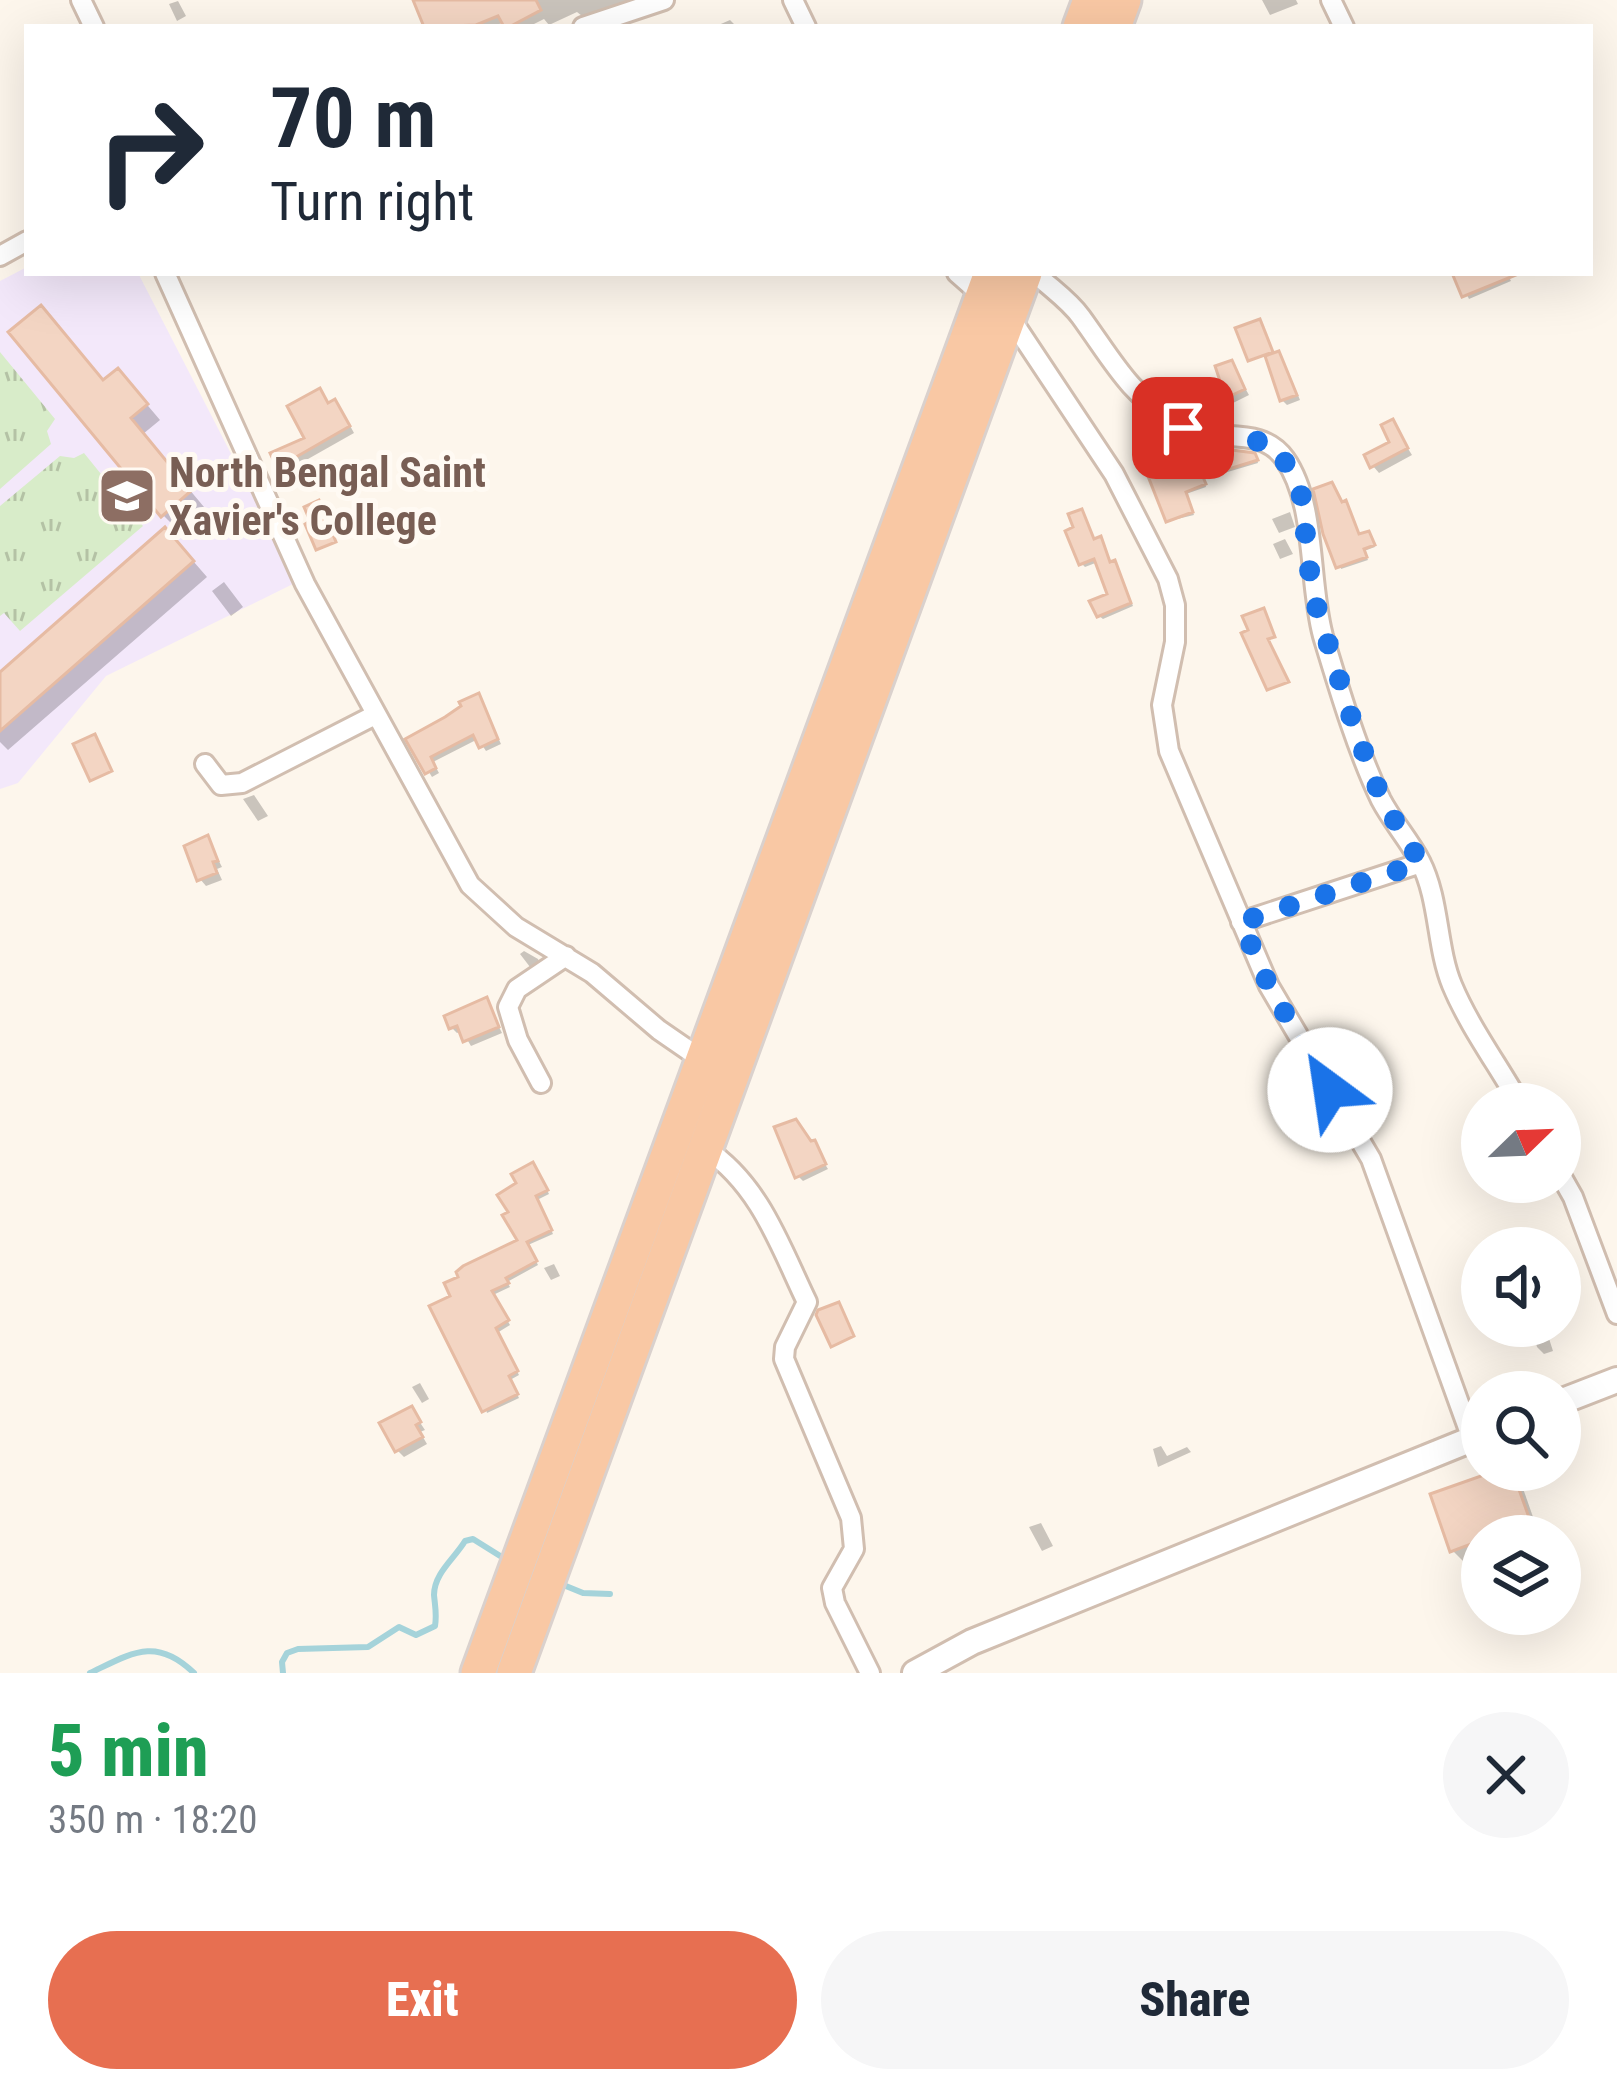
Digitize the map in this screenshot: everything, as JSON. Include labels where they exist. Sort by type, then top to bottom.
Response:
[{"type":"highway","points":[[514,1673],[547,1585],[552,1522],[704,1061],[994,295],[1021,276]]},
{"type":"highway","points":[[478,1673],[513,1580],[552,1522],[706,1149],[994,295]]},
{"type":"street","points":[[592,24],[664,0]]},
{"type":"street","points":[[166,276],[305,584],[470,885],[517,927],[566,956],[704,1061]]},
{"type":"street","points":[[962,276],[994,295],[1114,474],[1168,579],[1175,605],[1174,642],[1162,706],[1169,751],[1269,986],[1371,1159],[1461,1395]]},
{"type":"street","points":[[1039,276],[1081,317],[1133,392],[1183,428],[1273,444],[1300,485],[1312,592],[1324,638],[1382,800],[1421,863],[1451,983],[1508,1083]]},
{"type":"street","points":[[205,764],[221,785],[242,783],[375,715]]},
{"type":"street","points":[[1241,922],[1421,863]]},
{"type":"street","points":[[541,1083],[518,1040],[508,1007],[517,989],[566,956]]},
{"type":"street","points":[[706,1149],[730,1165],[747,1185],[807,1302],[784,1359],[850,1518],[854,1549],[832,1588],[870,1673]]},
{"type":"street","points":[[1575,1203],[1617,1314]]},
{"type":"street","points":[[1581,1394],[1617,1380]]},
{"type":"street","points":[[915,1673],[972,1642],[1461,1443]]},
{"type":"shaded area","name":"North Bengal Saint Xavier's College","points":[[24,269],[24,276],[140,276],[297,582],[106,676],[18,783],[0,789],[0,281]]},
{"type":"green space","points":[[0,352],[55,419],[47,431],[51,444],[0,489]]},
{"type":"green space","points":[[84,453],[143,526],[20,631],[4,613],[0,616],[0,506],[60,456],[74,458]]},
{"type":"building","points":[[413,0],[536,0],[541,10],[515,24],[502,24],[498,16],[478,24],[423,24]]},
{"type":"building","points":[[1453,276],[1514,276],[1462,297]]},
{"type":"building","points":[[41,305],[103,380],[118,368],[148,404],[131,418],[191,491],[161,517],[8,332]]},
{"type":"building","points":[[1260,319],[1273,352],[1248,361],[1235,328]]},
{"type":"building","points":[[1279,351],[1297,395],[1280,401],[1265,356]]},
{"type":"building","points":[[1232,360],[1245,389],[1222,400],[1214,384],[1220,381],[1215,366]]},
{"type":"building","points":[[320,388],[328,403],[335,399],[350,426],[277,468],[270,453],[304,438],[287,406]]},
{"type":"building","points":[[1393,419],[1408,448],[1370,468],[1364,455],[1389,442],[1381,425]]},
{"type":"building","points":[[1172,438],[1182,465],[1224,449],[1255,453],[1258,460],[1203,477],[1206,484],[1186,492],[1193,512],[1166,522],[1144,466],[1159,460],[1154,445]]},
{"type":"building","points":[[1332,482],[1342,502],[1346,500],[1359,534],[1369,531],[1375,545],[1364,549],[1367,557],[1336,568],[1313,489]]},
{"type":"building","points":[[319,500],[336,542],[316,550],[305,524],[310,521],[304,507]]},
{"type":"building","points":[[1082,509],[1094,539],[1101,536],[1110,562],[1115,560],[1131,603],[1097,617],[1089,601],[1107,594],[1094,559],[1079,565],[1065,531],[1073,527],[1068,514]]},
{"type":"building","points":[[165,527],[194,561],[0,731],[0,672]]},
{"type":"building","points":[[1264,608],[1275,637],[1268,639],[1289,682],[1267,690],[1241,633],[1248,630],[1242,616]]},
{"type":"building","points":[[479,693],[498,739],[479,748],[473,735],[431,757],[436,768],[425,774],[405,739]]},
{"type":"building","points":[[95,734],[112,771],[90,781],[73,744]]},
{"type":"building","points":[[208,835],[218,861],[213,862],[217,873],[197,881],[184,846]]},
{"type":"building","points":[[487,997],[499,1027],[463,1042],[457,1026],[449,1029],[444,1016]]},
{"type":"building","points":[[796,1119],[811,1141],[815,1140],[826,1164],[795,1178],[774,1127]]},
{"type":"building","points":[[533,1162],[548,1190],[536,1196],[552,1230],[527,1242],[537,1261],[492,1291],[509,1320],[496,1328],[518,1371],[509,1376],[518,1394],[482,1412],[429,1306],[450,1296],[444,1283],[458,1277],[456,1272],[463,1266],[517,1240],[497,1195],[516,1183],[511,1174]]},
{"type":"building","points":[[839,1302],[854,1336],[831,1347],[816,1315]]},
{"type":"building","points":[[412,1406],[423,1437],[395,1452],[379,1423]]},
{"type":"building","points":[[1461,1483],[1461,1491],[1520,1491],[1528,1515],[1461,1515],[1461,1548],[1450,1552],[1430,1494]]},
{"type":"waterway","points":[[283,1673],[287,1653],[298,1649],[368,1647],[399,1627],[416,1635],[435,1626],[437,1580],[465,1541],[473,1539],[505,1559]]},
{"type":"waterway","points":[[561,1584],[583,1593],[610,1594]]},
{"type":"waterway","points":[[90,1673],[131,1654],[155,1651],[194,1673]]},
{"type":"place","name":"North Bengal Saint Xavier's College","points":[[127,496]]},
{"type":"route","points":[[1183,428],[1273,444],[1300,485],[1312,592],[1324,638],[1382,800],[1421,863],[1241,922],[1269,986],[1330,1090]]}]
